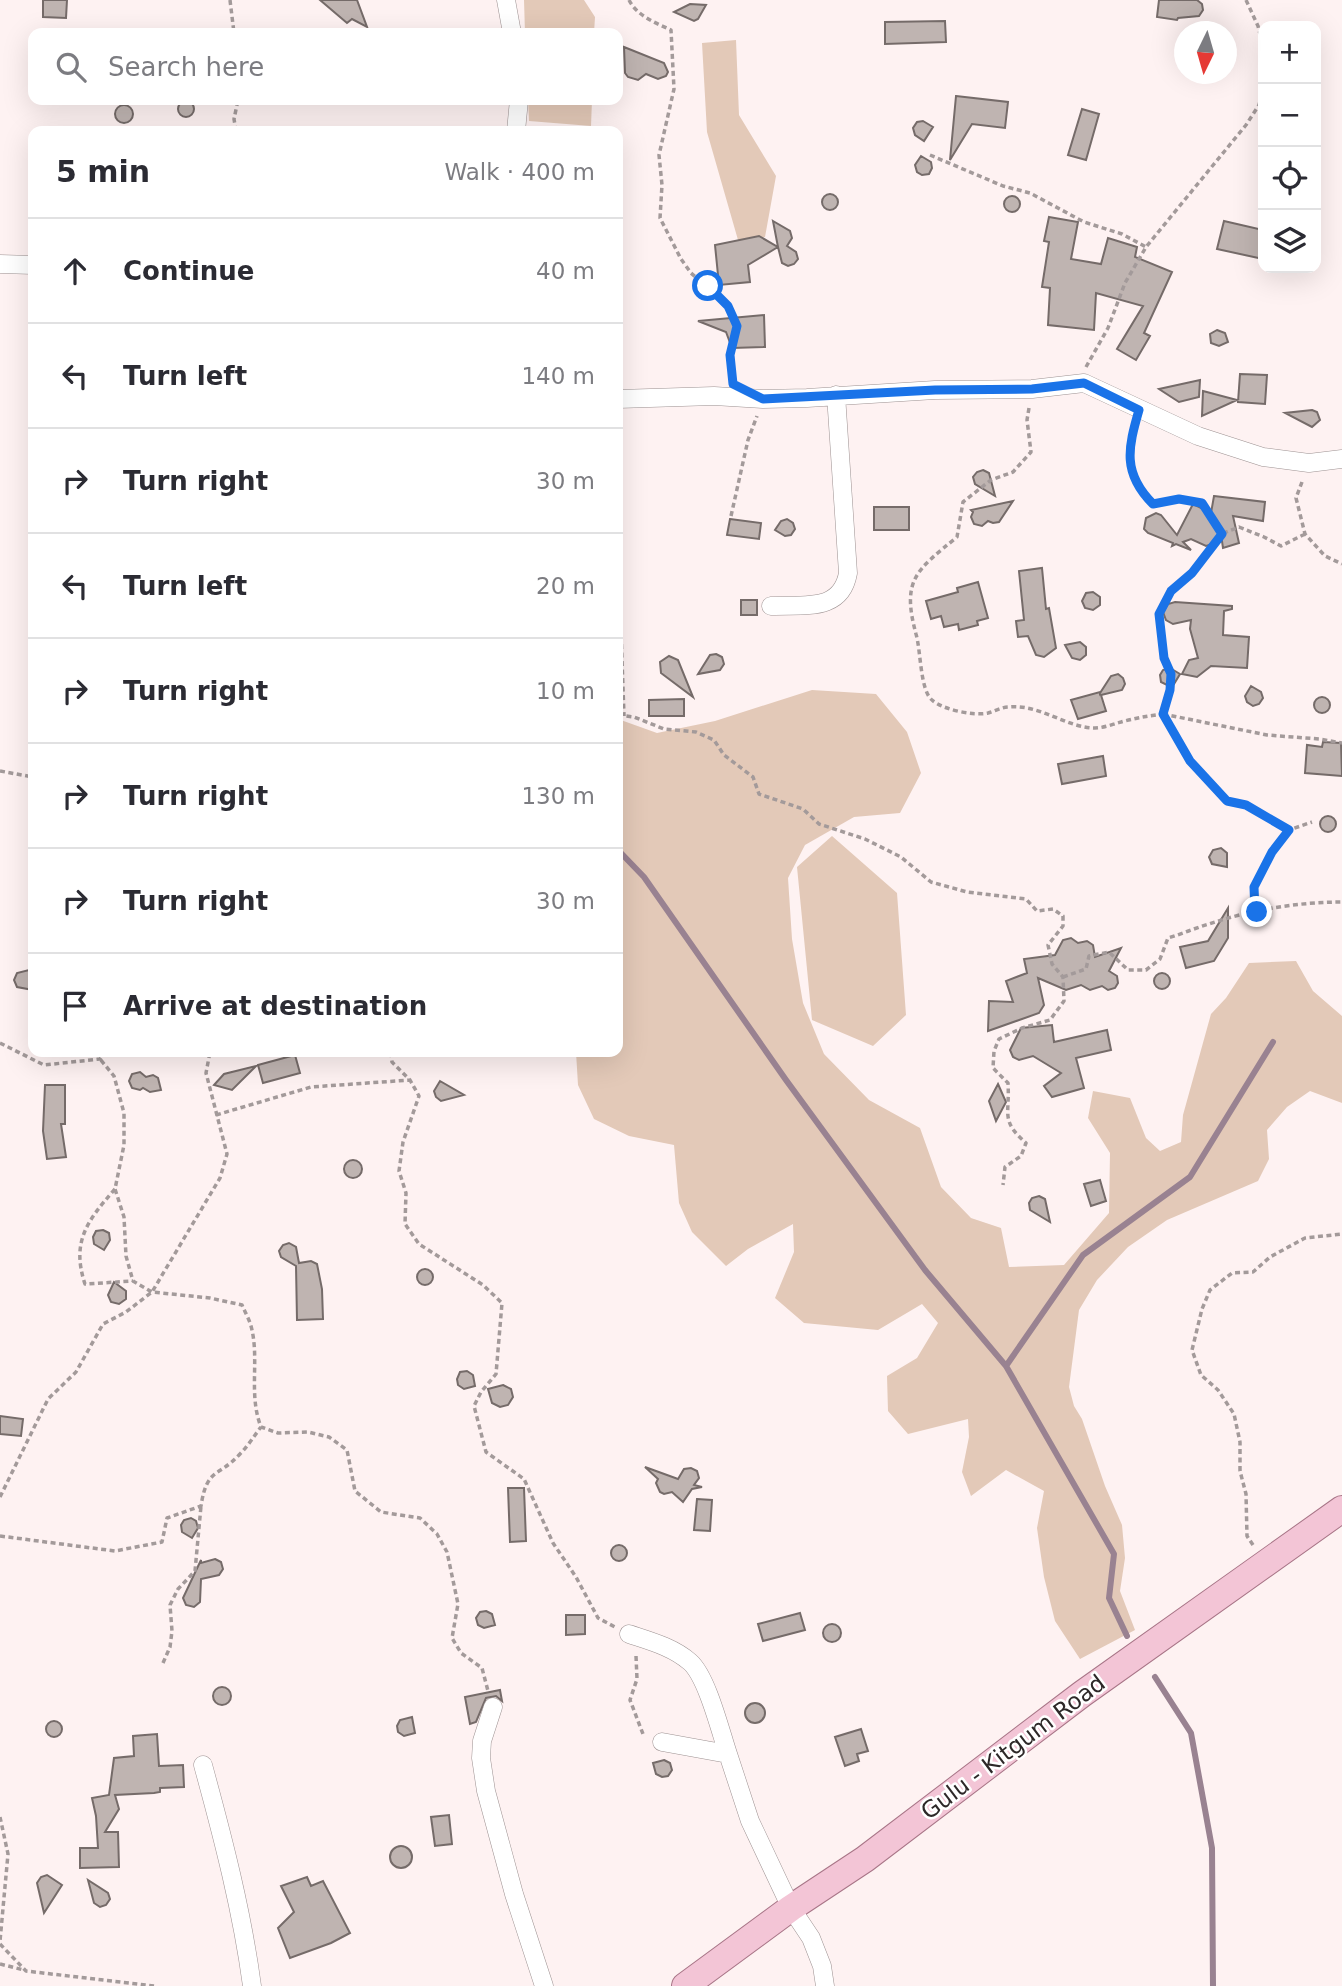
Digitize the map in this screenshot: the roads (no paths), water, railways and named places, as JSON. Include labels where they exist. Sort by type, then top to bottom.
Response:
[{"type":"main road","name":"Gulu - Kitgum Road","points":[[685,1986],[791,1908],[865,1859],[1082,1694],[1342,1509]]},
{"type":"street","points":[[506,0],[511,28]]},
{"type":"street","points":[[516,126],[519,105]]},
{"type":"street","points":[[0,264],[28,265]]},
{"type":"street","points":[[623,399],[714,396],[763,399],[935,390],[1032,389],[1084,383],[1198,436],[1251,454],[1308,463],[1342,459]]},
{"type":"street","points":[[771,606],[826,603],[841,593],[846,582],[848,573],[836,396]]},
{"type":"street","points":[[629,1634],[679,1654],[693,1664],[711,1701],[750,1821],[791,1908],[811,1938],[822,1966],[825,1986]]},
{"type":"street","points":[[492,1707],[482,1741],[481,1758],[486,1791],[514,1894],[544,1986]]},
{"type":"street","points":[[662,1742],[728,1754]]},
{"type":"street","points":[[203,1765],[227,1851],[246,1942],[252,1986]]},
{"type":"waterway","points":[[623,855],[644,877],[786,1080],[925,1270],[1006,1366],[1114,1554],[1109,1598],[1127,1636]]},
{"type":"waterway","points":[[1006,1366],[1083,1255],[1190,1177],[1273,1042]]},
{"type":"waterway","points":[[1155,1677],[1191,1733],[1212,1848],[1213,1986]]}]
